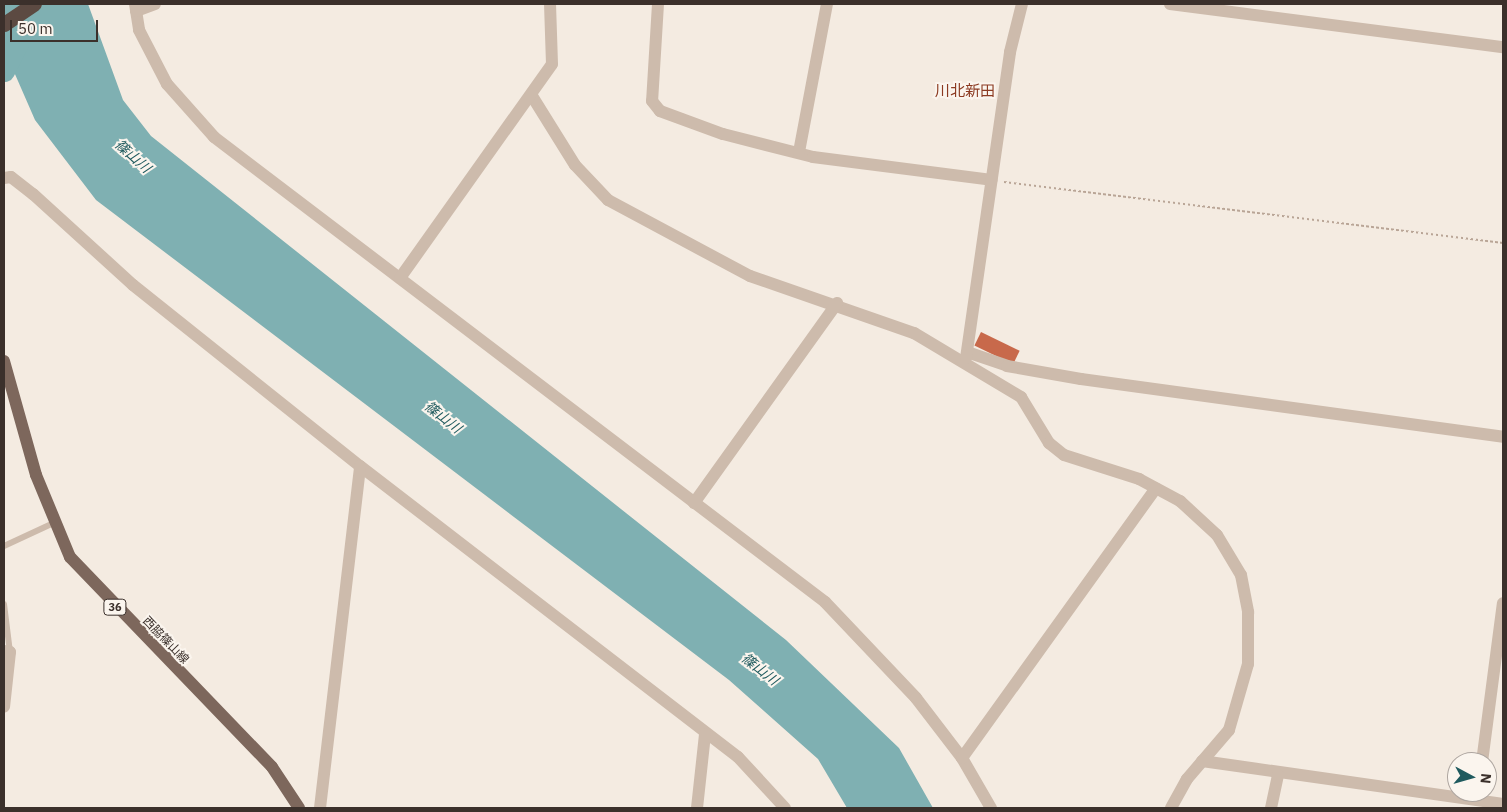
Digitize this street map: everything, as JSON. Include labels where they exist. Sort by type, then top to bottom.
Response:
[{"type":"highway","points":[[4,24],[34,4]]},
{"type":"main road","name":"西脇篠山線","points":[[4,361],[36,475],[76,564],[272,767],[299,808]]},
{"type":"street","points":[[155,4],[135,7],[148,50],[188,112],[214,137],[825,602],[876,652],[962,758],[991,808]]},
{"type":"street","points":[[400,278],[532,96],[552,64],[550,4]]},
{"type":"street","points":[[658,4],[654,106],[723,134],[799,152],[992,180]]},
{"type":"street","points":[[799,152],[827,4]]},
{"type":"street","points":[[967,357],[992,180],[1022,4]]},
{"type":"street","points":[[1170,4],[1217,6],[1503,47]]},
{"type":"street","points":[[532,96],[575,164],[608,200],[750,276],[837,303],[914,333],[967,357],[1081,379],[1503,437]]},
{"type":"street","points":[[4,178],[11,177],[33,194],[133,285],[360,466],[705,734],[738,757],[786,808]]},
{"type":"street","points":[[694,503],[837,303]]},
{"type":"street","points":[[967,357],[1021,397],[1049,443],[1064,455],[1156,488],[1180,501],[1217,535],[1242,575],[1248,612],[1248,664],[1229,730],[1202,761],[1171,808]]},
{"type":"street","points":[[320,808],[360,466]]},
{"type":"street","points":[[962,758],[1156,488]]},
{"type":"street","points":[[1483,752],[1503,603]]},
{"type":"street","points":[[4,707],[7,652]]},
{"type":"street","points":[[697,808],[705,734]]},
{"type":"street","points":[[1202,761],[1278,775],[1447,793]]},
{"type":"street","points":[[1271,808],[1278,775]]},
{"type":"lane","points":[[4,546],[56,522]]},
{"type":"lane","points":[[4,604],[7,652]]},
{"type":"path","points":[[992,180],[1503,243]]},
{"type":"water","name":"篠山川","points":[[4,4],[88,4],[123,100],[151,136],[786,640],[899,748],[933,808],[847,808],[818,759],[729,680],[96,200],[35,120],[4,49]]},
{"type":"building","points":[[981,332],[1020,351],[1013,364],[974,345]]},
{"type":"waterway","points":[[4,71],[22,35]]},
{"type":"district","name":"川北新田","points":[[965,91]]}]
